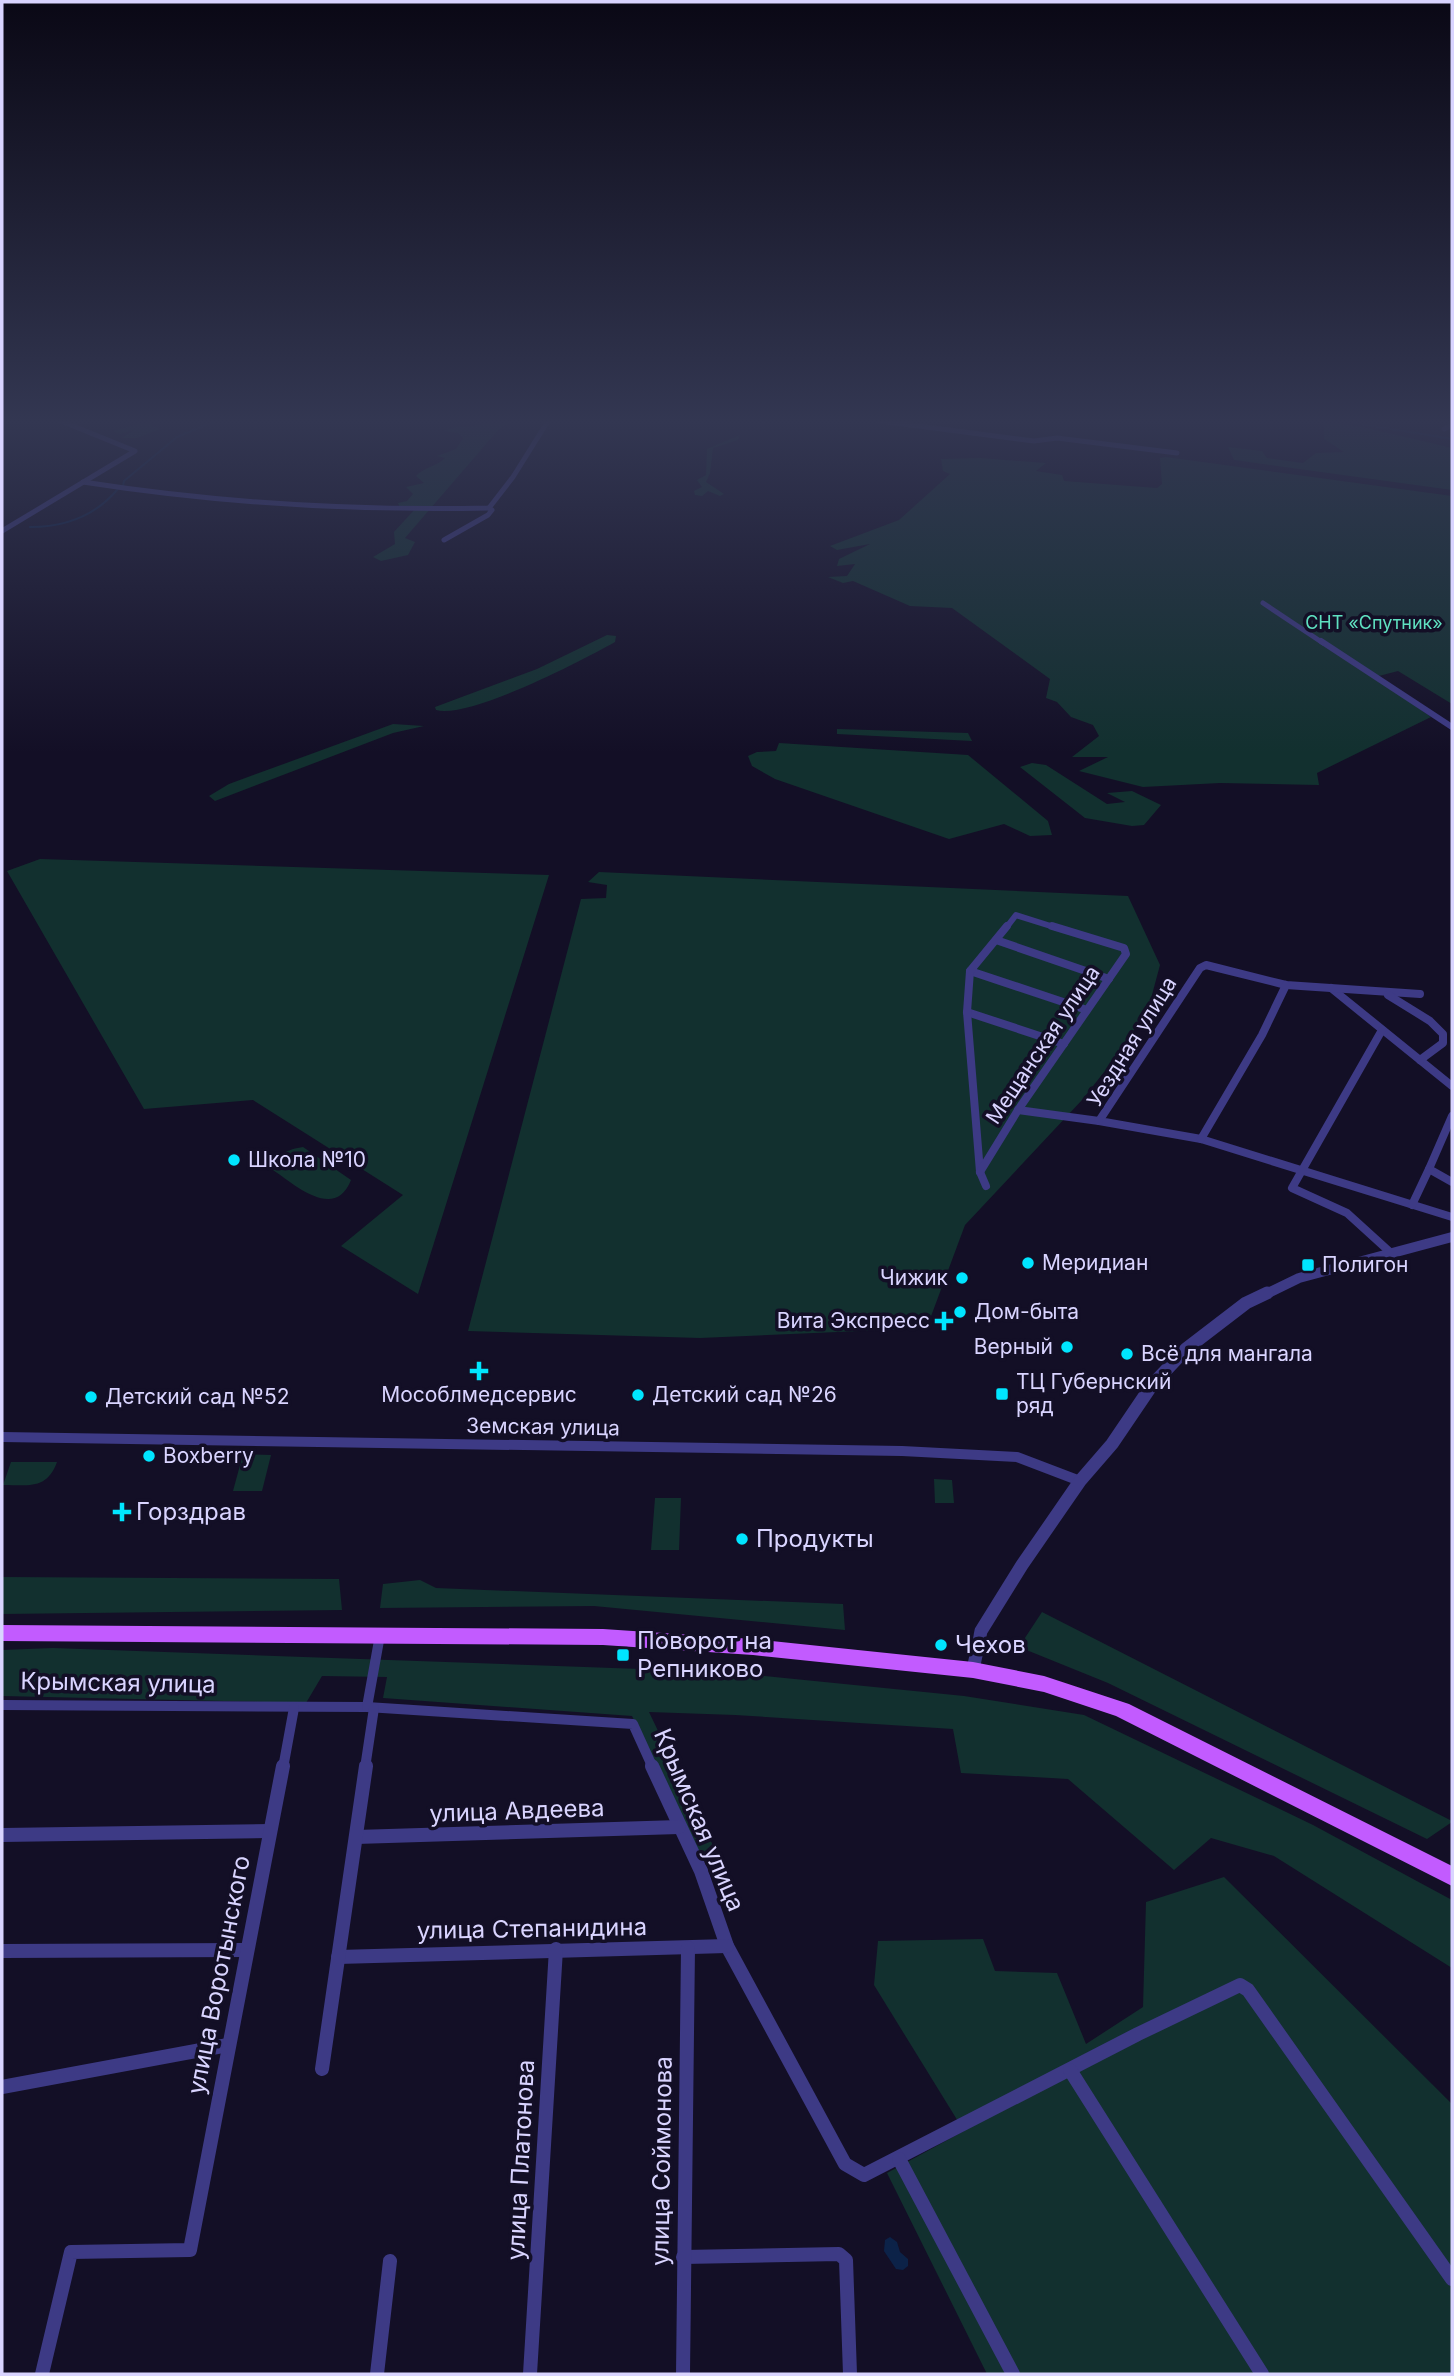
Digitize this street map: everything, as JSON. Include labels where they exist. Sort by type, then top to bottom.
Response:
[{"type":"main road","points":[[2,1633],[616,1638],[753,1647],[973,1670],[1044,1684],[1122,1710],[1452,1876]]},
{"type":"street","points":[[444,540],[458,532]]},
{"type":"street","points":[[1263,603],[1452,727]]},
{"type":"street","name":"Мещанская улица","points":[[980,1171],[1018,1110],[1126,954],[1124,948],[1021,915],[1016,915],[996,940]]},
{"type":"street","points":[[986,1186],[980,1171],[967,1012],[970,971],[996,940],[1109,979]]},
{"type":"street","points":[[1200,968],[1206,965],[1286,985],[1420,994]]},
{"type":"street","name":"Уездная улица","points":[[1200,968],[1099,1121],[1201,1139],[1452,1217]]},
{"type":"street","points":[[970,971],[1087,1010]]},
{"type":"street","points":[[1201,1139],[1262,1035],[1286,985]]},
{"type":"street","points":[[1330,987],[1452,1086]]},
{"type":"street","points":[[1385,993],[1430,1021],[1444,1034],[1443,1043],[1420,1060]]},
{"type":"street","points":[[967,1012],[1064,1044]]},
{"type":"street","points":[[1382,1030],[1292,1188],[1347,1213],[1391,1253]]},
{"type":"street","points":[[1018,1110],[1099,1121]]},
{"type":"street","points":[[1412,1205],[1452,1116]]},
{"type":"street","points":[[1429,1169],[1452,1182]]},
{"type":"street","points":[[973,1670],[981,1631],[1080,1481],[1112,1444],[1152,1385],[1177,1358],[1246,1303],[1300,1278],[1452,1237]]},
{"type":"street","name":"Земская улица","points":[[2,1437],[859,1450],[1017,1457],[1080,1481]]},
{"type":"street","points":[[323,2069],[356,1837],[380,1635]]},
{"type":"street","name":"Крымская улица","points":[[2,1704],[371,1708],[633,1724],[701,1871],[727,1945],[845,2164],[864,2175],[1138,2034],[1235,1987],[1244,1986],[1452,2279]]},
{"type":"street","name":"улица Воротынского","points":[[42,2374],[71,2252],[190,2250],[294,1708]]},
{"type":"street","name":"улица Авдеева","points":[[356,1837],[679,1827]]},
{"type":"street","points":[[2,1835],[270,1831]]},
{"type":"street","name":"улица Степанидина","points":[[338,1957],[727,1945]]},
{"type":"street","name":"улица Соймонова","points":[[683,2374],[688,1948]]},
{"type":"street","name":"улица Платонова","points":[[530,2374],[556,1949]]},
{"type":"street","points":[[2,1951],[246,1950]]},
{"type":"street","points":[[2,2087],[228,2045]]},
{"type":"street","points":[[1070,2070],[1262,2374]]},
{"type":"street","points":[[899,2159],[1013,2374]]},
{"type":"street","points":[[683,2257],[839,2253],[846,2260],[850,2374]]},
{"type":"street","points":[[377,2374],[390,2261]]},
{"type":"green space","points":[[394,532],[410,532],[405,538],[415,542],[408,555],[381,561],[373,557],[395,544]]},
{"type":"green space","name":"СНТ «Спутник»","points":[[867,532],[1452,532],[1452,704],[1398,671],[1375,677],[1431,717],[1317,773],[1319,785],[1220,783],[1143,787],[1079,771],[1108,757],[1072,757],[1099,736],[1093,725],[1071,717],[1057,702],[1046,698],[1050,679],[952,608],[910,606],[853,581],[843,583],[828,577],[847,576],[855,564],[837,566],[839,559],[870,544],[837,550],[830,546]]},
{"type":"green space","points":[[607,635],[616,636],[615,642],[526,686],[474,706],[436,710],[435,707],[537,669]]},
{"type":"green space","points":[[393,724],[424,726],[393,733],[215,801],[209,796],[229,784]]},
{"type":"green space","points":[[837,729],[968,733],[972,741],[837,734]]},
{"type":"green space","points":[[779,743],[968,755],[1048,821],[1052,835],[1030,836],[1004,824],[949,839],[775,779],[752,766],[748,756],[757,752],[776,751]]},
{"type":"green space","points":[[1032,763],[1046,765],[1107,804],[1125,802],[1107,793],[1132,791],[1161,805],[1144,825],[1132,826],[1085,818],[1020,767]]},
{"type":"green space","points":[[40,859],[549,875],[418,1294],[341,1246],[403,1195],[253,1100],[144,1109],[7,871]]},
{"type":"green space","points":[[599,872],[1128,896],[1160,965],[1149,1006],[1123,1048],[1082,1100],[965,1225],[930,1319],[907,1329],[700,1338],[468,1331],[581,899],[606,898],[607,885],[588,882]]},
{"type":"green space","points":[[303,1147],[351,1180],[344,1192],[335,1198],[314,1196],[273,1170],[279,1157],[292,1149]]},
{"type":"green space","points":[[243,1454],[271,1455],[262,1491],[233,1491]]},
{"type":"green space","points":[[11,1462],[57,1462],[53,1471],[42,1482],[3,1485]]},
{"type":"green space","points":[[934,1479],[952,1480],[954,1503],[935,1503]]},
{"type":"green space","points":[[655,1498],[681,1498],[679,1550],[651,1550]]},
{"type":"green space","points":[[2,1577],[339,1579],[342,1610],[2,1614]]},
{"type":"green space","points":[[420,1580],[436,1588],[843,1604],[845,1630],[594,1606],[380,1608],[383,1584]]},
{"type":"green space","points":[[1042,1612],[1452,1822],[1427,1839],[1108,1683],[1019,1647]]},
{"type":"green space","points":[[53,1648],[724,1672],[964,1696],[1084,1715],[1313,1825],[1452,1900],[1452,1968],[1274,1856],[1211,1838],[1174,1870],[1068,1779],[961,1773],[953,1729],[649,1712],[719,1858],[699,1854],[632,1716],[383,1698],[387,1677],[322,1676],[306,1703],[2,1696],[2,1650]]},
{"type":"green space","points":[[1224,1877],[1452,2104],[1452,2374],[987,2374],[887,2173],[964,2131],[874,1985],[878,1941],[983,1939],[995,1971],[1057,1973],[1086,2044],[1143,2007],[1146,1902]]},
{"type":"water","points":[[890,2237],[897,2242],[900,2252],[908,2259],[908,2266],[903,2270],[896,2269],[884,2251],[885,2240]]},
{"type":"place","name":"Школа №10","points":[[234,1160]]},
{"type":"place","name":"Меридиан","points":[[1028,1263]]},
{"type":"place","name":"Полигон","points":[[1308,1265]]},
{"type":"place","name":"Чижик","points":[[962,1278]]},
{"type":"place","name":"Дом-быта","points":[[960,1312]]},
{"type":"place","name":"Вита Экспресс","points":[[944,1321]]},
{"type":"place","name":"Верный","points":[[1067,1347]]},
{"type":"place","name":"Всё для мангала","points":[[1127,1354]]},
{"type":"place","name":"Мособлмедсервис","points":[[479,1371]]},
{"type":"place","name":"ТЦ Губернский ряд","points":[[1002,1394]]},
{"type":"place","name":"Детский сад №26","points":[[638,1395]]},
{"type":"place","name":"Детский сад №52","points":[[91,1397]]},
{"type":"place","name":"Boxberry","points":[[149,1456]]},
{"type":"place","name":"Горздрав","points":[[122,1512]]},
{"type":"place","name":"Продукты","points":[[742,1539]]},
{"type":"place","name":"Чехов","points":[[941,1645]]},
{"type":"place","name":"Поворот на Репниково","points":[[623,1655]]}]
